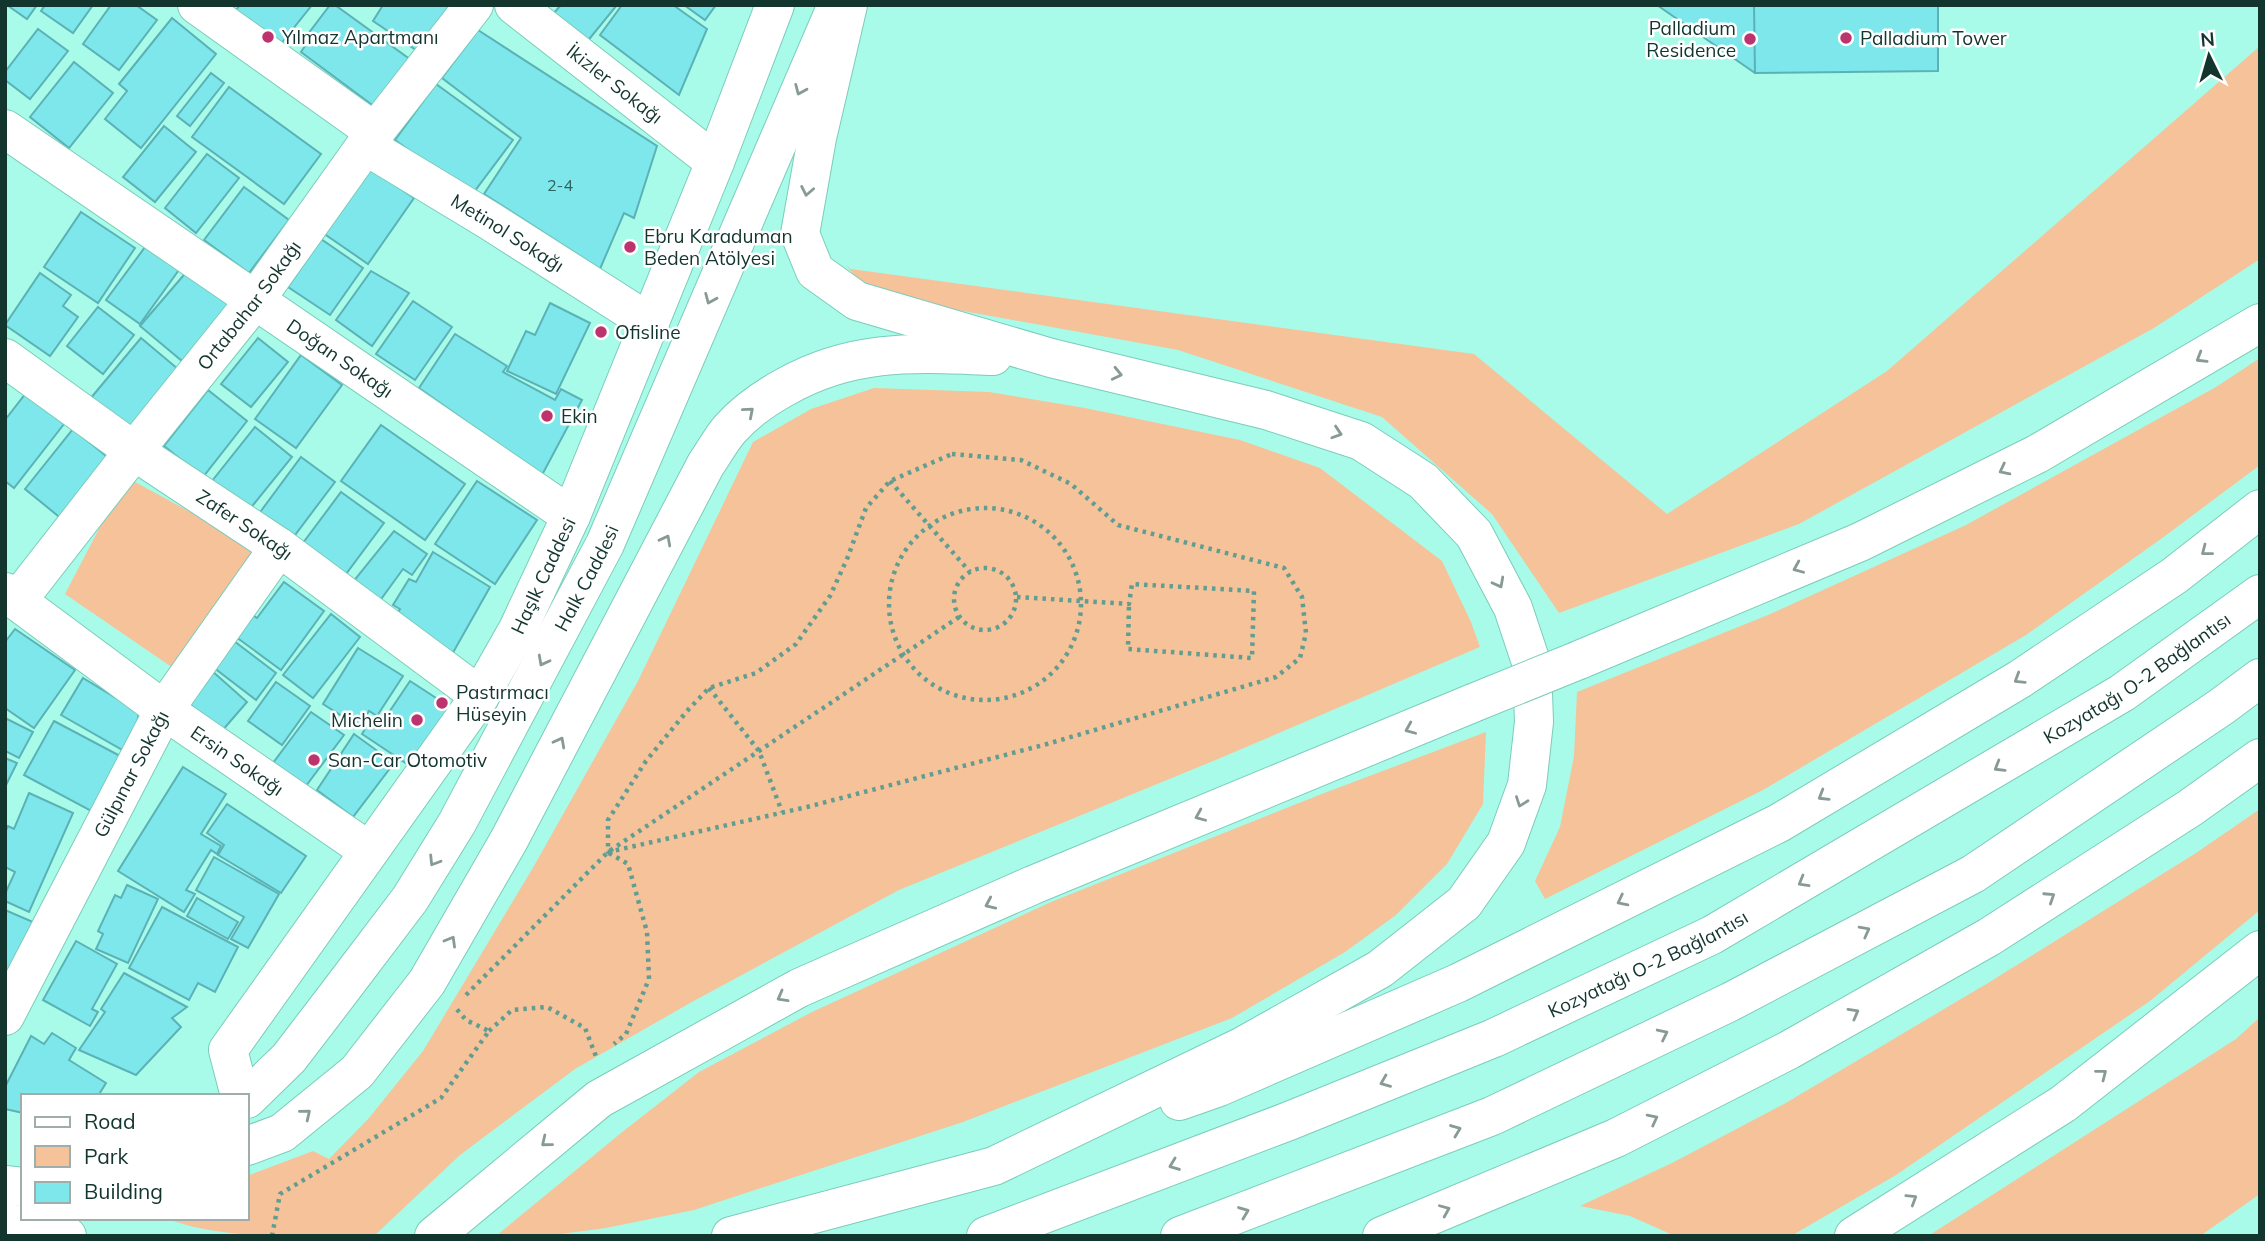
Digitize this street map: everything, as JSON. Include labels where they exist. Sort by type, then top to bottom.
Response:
[{"type":"main road","name":"Metinol Sokağı","points":[[197,5],[370,139],[490,221],[650,323]]},
{"type":"main road","name":"Ortabahar Sokağı","points":[[8,595],[134,451],[256,299],[370,139],[474,5]]},
{"type":"main road","name":"İkizler Sokağı","points":[[514,5],[715,162]]},
{"type":"main road","name":"Haşlk Caddesi","points":[[239,1094],[228,1050],[480,696],[518,629],[571,516],[715,162],[775,5]]},
{"type":"main road","name":"Halk Caddesi","points":[[248,1098],[289,1058],[338,994],[410,898],[457,823],[605,544],[837,5]]},
{"type":"main road","points":[[731,1236],[994,1166],[1243,1046],[1380,969],[1464,904],[1506,844],[1527,785],[1534,722],[1532,665],[1513,608],[1474,534],[1423,481],[1361,441],[1266,410],[1051,358],[858,301],[815,271],[800,234],[817,138],[848,5]]},
{"type":"main road","name":"Doğan Sokağı","points":[[5,129],[571,516]]},
{"type":"main road","points":[[434,1236],[599,1098],[799,988],[1021,891],[1872,536],[2036,454],[2260,323]]},
{"type":"main road","points":[[248,1146],[282,1133],[357,1072],[427,982],[509,840],[706,464],[730,429],[766,398],[811,372],[865,357],[913,353],[1051,358]]},
{"type":"main road","name":"Zafer Sokağı","points":[[5,358],[134,451],[279,547],[480,696]]},
{"type":"main road","points":[[790,1236],[1219,1087],[1433,994],[1779,823],[2020,679],[2174,576],[2260,509]]},
{"type":"main road","name":"Gülpınar Sokağı","points":[[5,1016],[164,710],[279,547]]},
{"type":"main road","name":"Kozyatağı O-2 Bağlantısı","points":[[986,1236],[1289,1121],[1494,1038],[1712,935],[2122,693],[2260,594]]},
{"type":"main road","name":"Ersin Sokağı","points":[[8,595],[164,710],[369,851]]},
{"type":"main road","points":[[1180,1236],[1492,1116],[1730,1002],[1973,874],[2260,678]]},
{"type":"main road","points":[[1381,1236],[1616,1138],[1800,1043],[1989,937],[2190,808],[2260,758]]},
{"type":"main road","points":[[1854,1236],[2063,1104],[2260,950]]},
{"type":"main road","points":[[5,1222],[67,1236]]},
{"type":"path","points":[[952,454],[1021,460],[1071,484],[1118,525],[1284,568],[1302,597],[1306,633],[1300,658],[1276,677],[1047,744],[782,813],[608,852],[608,820],[646,761],[709,688],[756,673],[796,644],[830,596],[866,508],[890,481],[952,454]]},
{"type":"path","points":[[890,481],[970,572]]},
{"type":"path","points":[[975,509],[1007,510],[1037,523],[1061,545],[1076,572],[1082,602],[1077,634],[1063,661],[1041,683],[1013,697],[982,701],[950,694],[924,678],[903,655],[891,625],[890,593],[899,562],[917,536],[944,518],[975,509]]},
{"type":"path","points":[[990,568],[1000,572],[1014,587],[1017,597],[1011,616],[995,629],[985,631],[966,625],[959,617],[953,597],[961,578],[970,572],[990,568]]},
{"type":"path","points":[[1132,584],[1254,591],[1252,658],[1128,649],[1129,604],[1132,584]]},
{"type":"path","points":[[1017,597],[1129,604]]},
{"type":"path","points":[[488,1031],[467,1020],[454,1006],[482,981],[608,852],[959,617]]},
{"type":"path","points":[[709,688],[760,751],[782,813]]},
{"type":"path","points":[[272,1236],[280,1194],[441,1098],[488,1031],[512,1010],[547,1007],[585,1028],[597,1059],[626,1034],[649,979],[647,932],[628,864],[608,852]]},
{"type":"green space","points":[[2260,46],[2260,259],[2154,328],[1799,524],[1559,613],[1492,514],[1382,417],[1178,350],[870,294],[846,265],[851,269],[1474,354],[1667,514],[1887,371]]},
{"type":"green space","points":[[2260,358],[2260,465],[2026,635],[1763,790],[1545,899],[1535,881],[1560,827],[1574,756],[1577,692],[1768,615],[1966,525],[2216,387]]},
{"type":"green space","points":[[874,388],[989,392],[1085,408],[1240,440],[1320,468],[1442,561],[1480,647],[1218,759],[899,890],[690,1003],[575,1069],[460,1155],[374,1236],[240,1234],[213,1231],[172,1220],[248,1220],[248,1176],[313,1151],[329,1159],[369,1118],[423,1051],[534,866],[638,681],[753,442],[811,409]]},
{"type":"green space","points":[[126,477],[262,551],[179,672],[65,594]]},
{"type":"green space","points":[[1486,732],[1483,804],[1447,864],[1396,915],[1345,952],[1232,1018],[963,1122],[694,1210],[606,1228],[545,1236],[496,1236],[699,1072],[812,1012],[1051,902],[1319,795]]},
{"type":"green space","points":[[2260,809],[2260,910],[2150,1001],[1896,1175],[1791,1236],[1675,1236],[1630,1216],[1580,1206],[1672,1163],[1784,1104],[1988,983],[2196,853]]},
{"type":"green space","points":[[2260,1017],[2260,1194],[2200,1236],[1928,1236],[2236,1039]]},
{"type":"building","points":[[7,5],[37,5],[27,19]]},
{"type":"building","points":[[45,5],[93,5],[73,33],[41,11]]},
{"type":"building","points":[[111,5],[136,5],[157,20],[119,70],[83,44]]},
{"type":"building","name":"Yılmaz Apartmanı","points":[[240,5],[312,5],[272,55],[228,20]]},
{"type":"building","points":[[330,5],[335,5],[411,60],[375,107],[301,52],[309,40],[305,38]]},
{"type":"building","points":[[383,5],[451,5],[419,52],[373,21]]},
{"type":"building","points":[[561,5],[617,5],[586,43],[552,15]]},
{"type":"building","points":[[622,5],[673,5],[707,29],[679,95],[600,35]]},
{"type":"building","points":[[684,5],[716,5],[705,20]]},
{"type":"building","name":"Palladium Residence","points":[[1657,5],[1834,5],[1755,73]]},
{"type":"building","name":"Palladium Tower","points":[[1754,5],[1938,5],[1938,71],[1755,73]]},
{"type":"building","points":[[172,18],[216,54],[141,148],[105,119],[127,91],[119,84]]},
{"type":"building","points":[[38,29],[68,51],[30,99],[5,80],[5,72]]},
{"type":"building","points":[[478,30],[657,146],[634,218],[624,213],[600,269],[484,194],[521,138],[442,78]]},
{"type":"building","points":[[74,62],[113,93],[69,148],[30,117]]},
{"type":"building","points":[[211,73],[224,83],[190,126],[177,116]]},
{"type":"building","points":[[436,84],[513,140],[471,196],[395,140]]},
{"type":"building","points":[[229,87],[321,154],[284,204],[192,137]]},
{"type":"building","points":[[164,126],[196,152],[155,202],[123,177]]},
{"type":"building","points":[[207,154],[239,178],[196,233],[165,208]]},
{"type":"building","points":[[369,167],[414,198],[368,264],[323,233]]},
{"type":"building","points":[[244,187],[289,220],[249,273],[204,240]]},
{"type":"building","points":[[81,212],[135,248],[98,303],[44,267]]},
{"type":"building","points":[[321,239],[363,268],[330,315],[288,287]]},
{"type":"building","points":[[148,243],[181,267],[140,324],[106,300]]},
{"type":"building","points":[[189,269],[231,304],[182,361],[140,326]]},
{"type":"building","points":[[371,271],[409,293],[372,346],[336,320]]},
{"type":"building","points":[[40,273],[71,295],[63,306],[78,317],[50,356],[5,325]]},
{"type":"building","points":[[413,301],[452,327],[415,380],[376,354]]},
{"type":"building","points":[[550,303],[590,323],[556,394],[507,371],[526,331],[535,335]]},
{"type":"building","points":[[98,307],[134,335],[103,374],[67,346]]},
{"type":"building","points":[[455,334],[507,366],[503,372],[555,400],[561,389],[582,400],[542,475],[419,388]]},
{"type":"building","points":[[141,338],[178,369],[127,430],[90,399]]},
{"type":"building","points":[[258,338],[288,362],[251,407],[221,384]]},
{"type":"building","points":[[301,355],[342,385],[296,448],[255,419]]},
{"type":"building","points":[[208,390],[247,421],[203,477],[164,446]]},
{"type":"building","points":[[26,393],[64,424],[14,488],[5,481],[5,420]]},
{"type":"building","points":[[381,425],[465,484],[425,540],[341,481]]},
{"type":"building","points":[[255,427],[292,457],[249,510],[212,481]]},
{"type":"building","points":[[73,429],[111,460],[63,520],[25,489]]},
{"type":"building","points":[[301,457],[335,482],[289,543],[255,519]]},
{"type":"building","points":[[477,481],[537,520],[495,584],[435,544]]},
{"type":"building","points":[[341,492],[384,523],[340,582],[297,551]]},
{"type":"building","points":[[394,531],[427,554],[412,575],[403,569],[379,602],[348,588]]},
{"type":"building","points":[[433,552],[490,587],[450,658],[391,624],[400,609],[393,605],[409,579],[416,582]]},
{"type":"building","points":[[284,582],[324,611],[281,670],[232,634],[248,612],[257,618]]},
{"type":"building","points":[[331,614],[360,637],[313,698],[283,675]]},
{"type":"building","points":[[15,629],[75,670],[34,728],[5,708],[5,642]]},
{"type":"building","points":[[230,638],[276,673],[256,700],[209,664]]},
{"type":"building","points":[[358,648],[403,676],[377,716],[369,711],[359,727],[323,704]]},
{"type":"building","points":[[211,670],[247,702],[221,732],[185,700]]},
{"type":"building","points":[[83,678],[139,712],[136,730],[126,752],[61,715]]},
{"type":"building","points":[[410,681],[450,707],[410,766],[362,734],[370,721],[379,727]]},
{"type":"building","points":[[276,682],[310,706],[282,745],[248,721]]},
{"type":"building","points":[[311,712],[344,735],[306,786],[273,763]]},
{"type":"building","points":[[5,718],[33,732],[19,758],[5,751]]},
{"type":"building","points":[[54,721],[122,757],[93,812],[24,775]]},
{"type":"building","points":[[354,734],[394,763],[353,817],[317,790]]},
{"type":"building","points":[[5,758],[17,763],[5,787]]},
{"type":"building","points":[[183,767],[226,794],[201,834],[221,846],[217,854],[211,850],[186,890],[195,894],[184,912],[118,871]]},
{"type":"building","points":[[29,793],[73,813],[29,912],[5,901],[5,894],[15,872],[5,867],[5,832],[8,826],[14,829]]},
{"type":"building","points":[[227,804],[306,856],[281,893],[218,855],[224,845],[207,833]]},
{"type":"building","points":[[214,857],[279,894],[248,948],[231,939],[244,917],[196,890]]},
{"type":"building","points":[[127,885],[158,899],[128,963],[96,949],[103,934],[98,931],[115,895],[121,898]]},
{"type":"building","points":[[197,898],[238,922],[228,939],[187,916]]},
{"type":"building","points":[[162,907],[238,947],[215,992],[198,983],[189,1000],[129,968]]},
{"type":"building","points":[[5,910],[33,922],[5,982]]},
{"type":"building","points":[[76,941],[117,964],[92,1009],[98,1012],[90,1026],[43,1000]]},
{"type":"building","points":[[124,973],[187,1007],[172,1018],[181,1027],[136,1075],[79,1050],[105,1012],[101,1009]]},
{"type":"building","points":[[52,1033],[76,1048],[69,1060],[106,1083],[99,1094],[21,1094],[21,1113],[5,1109],[5,1087],[31,1036],[44,1044]]},
{"type":"place","name":"Yılmaz Apartmanı","points":[[268,37]]},
{"type":"place","name":"Palladium Tower","points":[[1846,38]]},
{"type":"place","name":"Palladium Residence","points":[[1750,39]]},
{"type":"place","name":"Ebru Karaduman Beden Atölyesi","points":[[630,247]]},
{"type":"place","name":"Ofisline","points":[[601,332]]},
{"type":"place","name":"Ekin","points":[[547,416]]},
{"type":"place","name":"Pastırmacı Hüseyin","points":[[442,703]]},
{"type":"place","name":"Michelin","points":[[417,720]]},
{"type":"place","name":"San-Car Otomotiv","points":[[314,760]]}]
